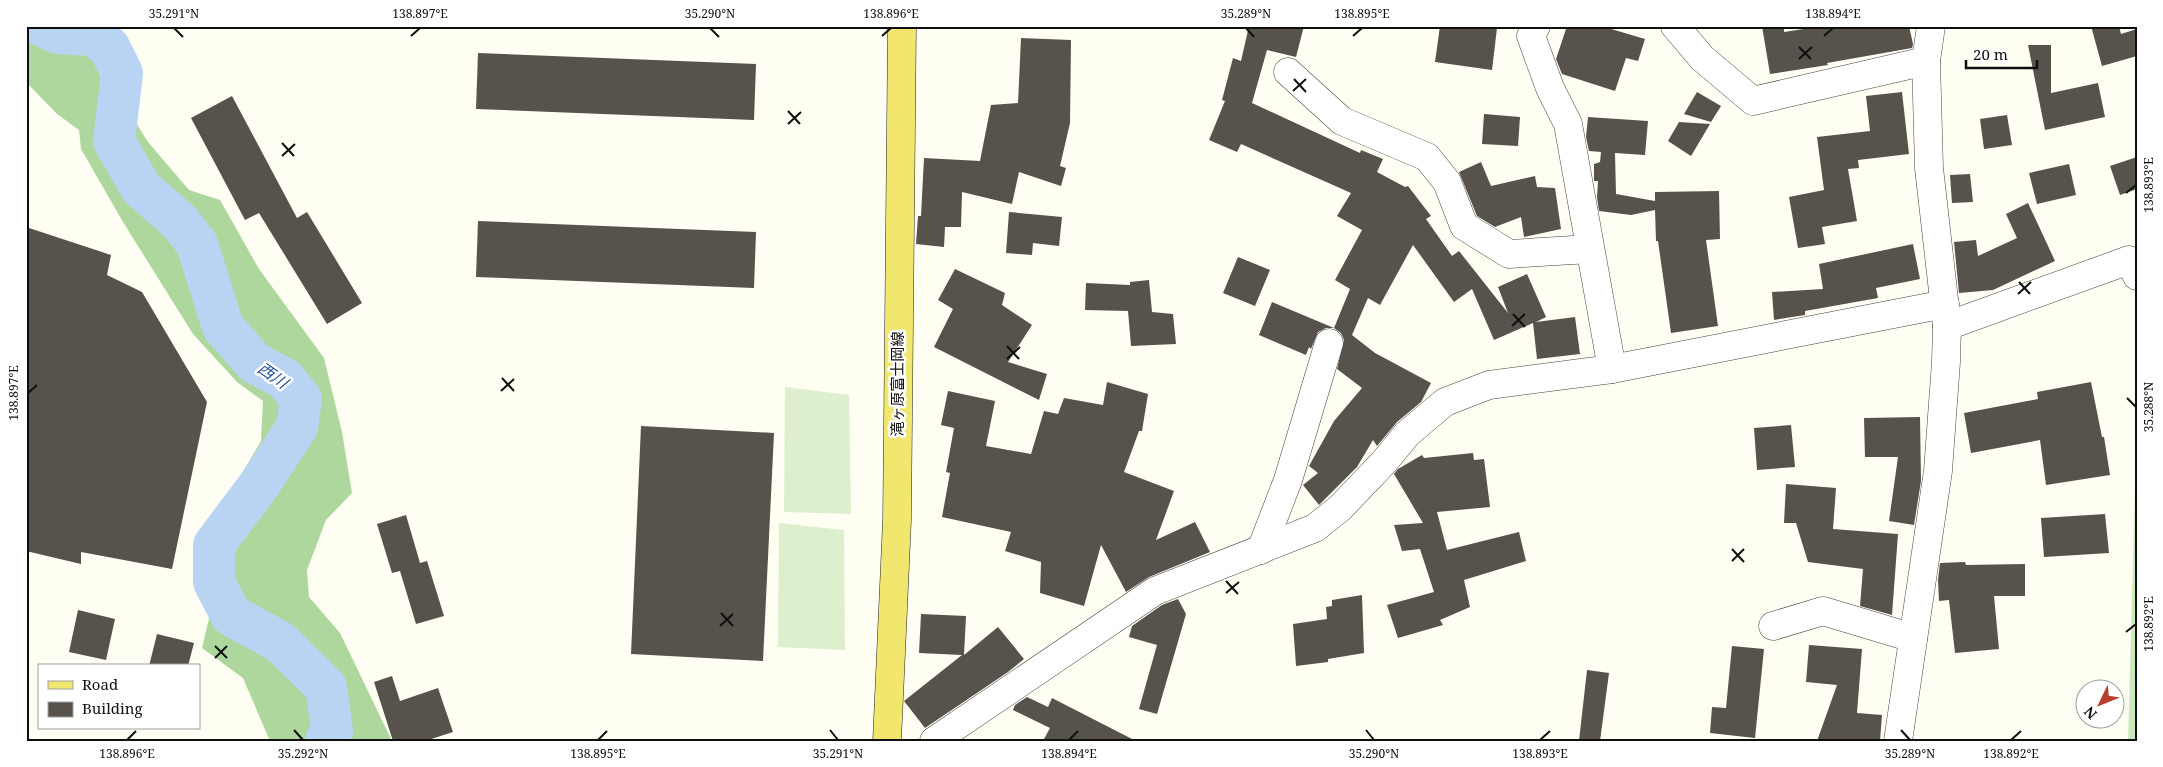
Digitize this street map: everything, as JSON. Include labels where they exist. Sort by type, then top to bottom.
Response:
[{"type":"main road","name":"滝ヶ原富士岡線","points":[[887,741],[897,520],[902,26]]},
{"type":"street","points":[[1536,26],[1531,36],[1550,88],[1568,124],[1612,369]]},
{"type":"street","points":[[1675,26],[1702,58],[1753,101],[1926,60]]},
{"type":"street","points":[[1898,741],[1938,471],[1946,315],[1929,168],[1926,60],[1931,26]]},
{"type":"street","points":[[1288,72],[1342,121],[1427,157],[1447,182],[1464,226],[1509,254],[1590,249]]},
{"type":"street","points":[[944,738],[1155,592],[1315,528],[1340,508],[1384,462],[1407,434],[1445,402],[1489,385],[1612,369],[1946,315],[2129,260],[2137,276]]},
{"type":"street","points":[[1262,550],[1288,480],[1329,343]]},
{"type":"street","points":[[1773,626],[1824,611],[1913,638]]},
{"type":"green space","points":[[26,26],[109,26],[101,67],[148,142],[189,190],[220,200],[259,269],[324,358],[342,432],[352,493],[326,520],[307,570],[309,597],[340,633],[392,741],[270,741],[243,678],[202,648],[244,470],[261,441],[263,401],[237,382],[193,334],[123,222],[81,149],[79,130],[57,114],[26,82]]},
{"type":"green space","points":[[785,387],[849,395],[851,514],[784,512]]},
{"type":"green space","points":[[2137,487],[2137,741],[2128,741],[2135,488]]},
{"type":"green space","points":[[779,523],[844,530],[845,650],[778,647]]},
{"type":"building","points":[[1249,26],[1304,26],[1296,57],[1267,50],[1252,103],[1360,153],[1361,150],[1383,159],[1377,172],[1405,187],[1408,186],[1431,216],[1426,219],[1452,256],[1459,251],[1508,313],[1498,287],[1527,274],[1546,317],[1536,322],[1575,317],[1580,354],[1537,359],[1533,323],[1494,340],[1472,289],[1454,302],[1413,245],[1380,305],[1368,298],[1352,335],[1375,353],[1431,383],[1421,402],[1397,422],[1377,446],[1373,440],[1357,467],[1319,505],[1303,485],[1318,473],[1309,466],[1334,421],[1362,388],[1337,369],[1344,340],[1341,333],[1334,328],[1350,289],[1335,280],[1362,230],[1337,216],[1351,193],[1241,144],[1237,152],[1209,140],[1225,101],[1222,100],[1233,58],[1241,61]]},
{"type":"building","points":[[1440,26],[1497,28],[1492,70],[1435,62]]},
{"type":"building","points":[[1567,26],[1601,26],[1645,39],[1638,61],[1626,58],[1615,91],[1562,74],[1556,59]]},
{"type":"building","points":[[1762,26],[1784,26],[1784,32],[1823,26],[1909,26],[1913,44],[1912,48],[1827,63],[1828,65],[1770,74]]},
{"type":"building","points":[[2091,26],[2119,26],[2121,34],[2137,29],[2137,56],[2102,66]]},
{"type":"building","points":[[1021,38],[1071,40],[1070,123],[1060,166],[1066,168],[1061,186],[1019,172],[1012,204],[962,192],[961,227],[945,227],[944,247],[916,244],[918,216],[921,216],[924,158],[980,161],[991,105],[1018,103]]},
{"type":"building","points":[[2028,45],[2051,45],[2051,93],[2098,83],[2105,117],[2045,130]]},
{"type":"building","points":[[478,53],[756,64],[754,120],[476,109]]},
{"type":"building","points":[[1697,92],[1721,106],[1711,122],[1684,114]]},
{"type":"building","points":[[1902,92],[1909,154],[1858,160],[1859,168],[1848,169],[1857,221],[1822,227],[1825,244],[1798,248],[1789,197],[1824,190],[1817,137],[1870,131],[1866,96]]},
{"type":"building","points":[[232,96],[297,218],[307,212],[362,303],[327,324],[259,213],[245,220],[191,118]]},
{"type":"building","points":[[1484,114],[1520,117],[1518,146],[1482,144]]},
{"type":"building","points":[[2007,115],[2012,145],[1984,149],[1980,119]]},
{"type":"building","points":[[1588,117],[1648,121],[1645,155],[1615,153],[1616,194],[1655,201],[1655,192],[1719,191],[1720,239],[1706,240],[1718,326],[1671,333],[1658,241],[1656,241],[1655,210],[1631,215],[1599,211],[1597,197],[1598,181],[1594,181],[1594,164],[1600,162],[1601,152],[1589,151],[1586,137]]},
{"type":"building","points":[[1679,122],[1710,124],[1691,156],[1668,141]]},
{"type":"building","points":[[2137,157],[2137,189],[2120,195],[2110,166]]},
{"type":"building","points":[[1481,162],[1491,186],[1535,176],[1537,187],[1555,188],[1561,229],[1524,237],[1521,217],[1495,227],[1477,216],[1459,172]]},
{"type":"building","points":[[2069,164],[2076,195],[2037,204],[2029,173]]},
{"type":"building","points":[[1970,174],[1973,202],[1952,203],[1950,175]]},
{"type":"building","points":[[2028,203],[2055,261],[1993,290],[1959,293],[1954,242],[1976,240],[1978,256],[2017,238],[2006,214]]},
{"type":"building","points":[[1009,212],[1062,217],[1059,246],[1033,243],[1032,255],[1006,253]]},
{"type":"building","points":[[478,221],[756,232],[754,288],[476,277]]},
{"type":"building","points":[[26,227],[111,255],[107,275],[142,292],[207,402],[172,569],[81,552],[81,564],[26,551]]},
{"type":"building","points":[[1913,244],[1920,279],[1876,288],[1878,298],[1805,311],[1805,315],[1774,320],[1772,292],[1823,289],[1819,264]]},
{"type":"building","points":[[1238,257],[1270,270],[1255,306],[1223,293]]},
{"type":"building","points":[[955,269],[1005,293],[1002,305],[1032,325],[1008,362],[1047,374],[1039,400],[934,347],[953,309],[938,300]]},
{"type":"building","points":[[1149,280],[1152,312],[1173,314],[1176,344],[1131,346],[1128,311],[1085,310],[1086,283],[1130,285],[1130,282]]},
{"type":"building","points":[[1272,302],[1334,328],[1326,328],[1318,332],[1311,349],[1309,347],[1306,355],[1259,335]]},
{"type":"building","points":[[1107,382],[1148,394],[1142,431],[1139,431],[1124,472],[1174,491],[1156,540],[1195,522],[1210,552],[1149,577],[1126,592],[1101,545],[1084,606],[1040,593],[1041,562],[1005,551],[1011,532],[942,517],[950,473],[946,472],[954,428],[941,425],[948,391],[995,401],[986,446],[1031,454],[1044,411],[1058,414],[1064,398],[1103,405]]},
{"type":"building","points":[[2091,382],[2102,437],[2104,437],[2110,475],[2046,485],[2040,440],[1971,453],[1964,413],[2038,399],[2037,392]]},
{"type":"building","points":[[1920,417],[1921,481],[1914,525],[1889,521],[1898,457],[1865,457],[1864,418]]},
{"type":"building","points":[[1791,425],[1795,467],[1757,470],[1754,428]]},
{"type":"building","points":[[641,426],[774,433],[763,661],[631,654]]},
{"type":"building","points":[[1473,453],[1474,460],[1484,459],[1490,507],[1437,512],[1447,550],[1519,532],[1526,561],[1464,580],[1470,607],[1440,620],[1443,625],[1398,638],[1387,605],[1434,592],[1420,549],[1402,551],[1394,525],[1423,523],[1394,474],[1398,469],[1422,455],[1424,458]]},
{"type":"building","points":[[1786,484],[1836,488],[1833,529],[1898,534],[1892,615],[1860,606],[1863,569],[1808,562],[1796,523],[1784,523]]},
{"type":"building","points":[[2105,514],[2109,553],[2044,557],[2041,518]]},
{"type":"building","points":[[406,515],[420,563],[427,561],[444,616],[416,624],[400,571],[392,573],[377,524]]},
{"type":"building","points":[[1965,562],[1966,565],[2025,564],[2025,596],[1994,596],[1999,649],[1955,653],[1949,600],[1939,601],[1938,580],[1940,563]]},
{"type":"building","points":[[1362,595],[1364,653],[1328,659],[1328,662],[1296,666],[1293,624],[1327,619],[1326,607],[1332,606],[1332,600]]},
{"type":"building","points":[[1178,599],[1186,614],[1157,714],[1139,709],[1157,645],[1129,637],[1132,626],[1162,605]]},
{"type":"building","points":[[78,610],[115,619],[106,660],[69,652]]},
{"type":"building","points":[[921,614],[966,616],[964,655],[998,627],[1024,659],[1008,672],[925,728],[904,701],[962,655],[919,653]]},
{"type":"building","points":[[157,634],[194,643],[189,664],[150,664]]},
{"type":"building","points":[[1809,645],[1862,649],[1857,713],[1882,715],[1880,741],[1817,741],[1837,685],[1806,682]]},
{"type":"building","points":[[1732,646],[1764,649],[1755,738],[1710,733],[1712,707],[1726,708]]},
{"type":"building","points":[[1587,670],[1609,673],[1600,741],[1579,741]]},
{"type":"building","points":[[392,676],[400,701],[438,688],[453,732],[425,741],[393,741],[374,682]]},
{"type":"building","points":[[1027,697],[1048,707],[1052,698],[1136,741],[1043,741],[1050,728],[1013,710],[1015,705]]},
{"type":"waterway","name":"西川","points":[[43,26],[57,33],[93,35],[109,47],[122,73],[114,141],[141,188],[180,222],[197,244],[223,327],[255,363],[285,379],[301,399],[297,427],[259,485],[214,545],[214,582],[231,615],[280,642],[326,687],[332,731],[326,741]]}]
